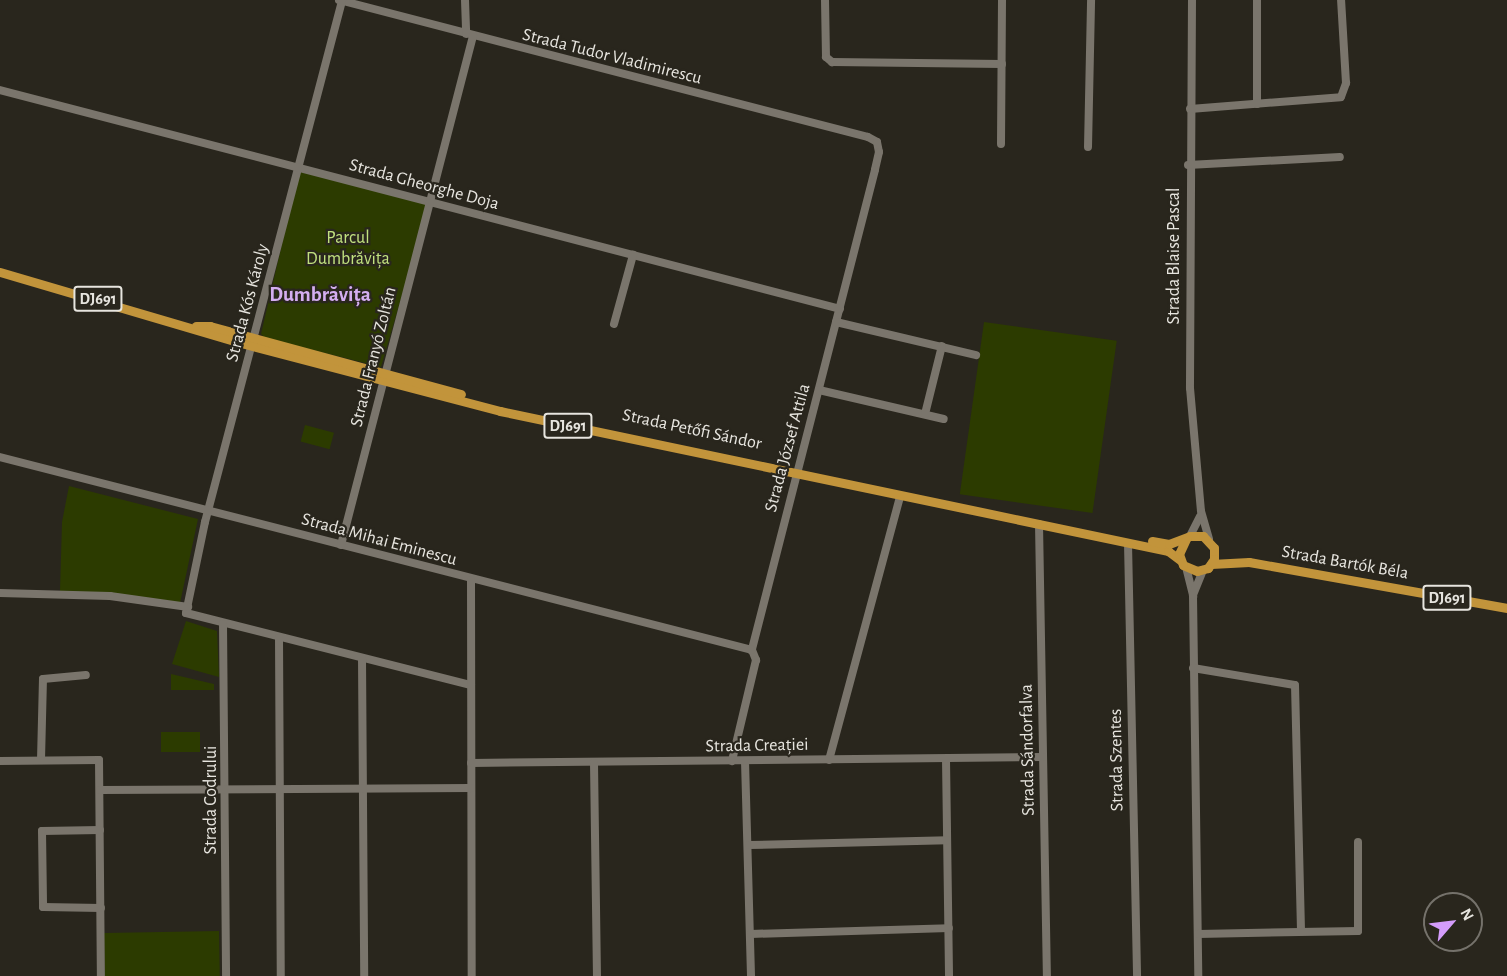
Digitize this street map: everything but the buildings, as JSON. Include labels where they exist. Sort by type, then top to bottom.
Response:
[{"type":"main road","name":"Strada Petőfi Sándor","points":[[0,272],[195,326],[210,326],[253,342],[384,376],[500,411],[1137,539],[1169,544],[1188,538]]},
{"type":"main road","name":"Strada Petőfi Sándor","points":[[798,472],[900,496],[1168,551],[1183,563]]},
{"type":"main road","name":"DJ691","points":[[1188,538],[1212,544]]},
{"type":"main road","points":[[1183,563],[1180,548],[1188,538]]},
{"type":"main road","points":[[1203,570],[1211,564],[1212,544]]},
{"type":"main road","name":"Strada Bartók Béla","points":[[1212,544],[1249,562]]},
{"type":"main road","name":"Strada Bartók Béla","points":[[1211,564],[1249,562],[1507,608]]},
{"type":"main road","name":"DJ691","points":[[1183,563],[1203,570]]},
{"type":"street","name":"Strada Tudor Vladimirescu","points":[[340,0],[868,137],[877,142]]},
{"type":"street","name":"Strada Kós Károly","points":[[187,610],[208,511],[300,167],[340,0]]},
{"type":"street","name":"Strada Franyó Zoltán","points":[[341,545],[470,35],[465,0]]},
{"type":"street","points":[[825,0],[826,57],[832,62],[1002,64]]},
{"type":"street","points":[[1001,144],[1002,0]]},
{"type":"street","points":[[1088,147],[1091,0]]},
{"type":"street","name":"Strada Blaise Pascal","points":[[1192,0],[1188,165],[1190,388],[1201,511],[1212,544]]},
{"type":"street","points":[[1257,0],[1257,104]]},
{"type":"street","points":[[1190,109],[1341,97],[1346,83],[1341,0]]},
{"type":"street","name":"Strada Gheorghe Doja","points":[[0,90],[840,309]]},
{"type":"street","name":"Strada József Attila","points":[[732,761],[756,660],[752,650],[879,152],[877,142]]},
{"type":"street","points":[[1188,165],[1340,157]]},
{"type":"street","points":[[614,324],[633,255]]},
{"type":"street","points":[[836,322],[976,355]]},
{"type":"street","points":[[925,414],[942,346]]},
{"type":"street","points":[[819,390],[944,418]]},
{"type":"street","name":"Strada Mihai Eminescu","points":[[0,457],[471,580],[752,650]]},
{"type":"street","points":[[829,760],[900,496]]},
{"type":"street","name":"Strada Blaise Pascal","points":[[1188,538],[1201,511]]},
{"type":"street","name":"Strada Sándorfalva","points":[[1039,524],[1047,976]]},
{"type":"street","name":"Strada Szentes","points":[[1128,543],[1137,976]]},
{"type":"street","points":[[1183,563],[1193,596],[1198,976]]},
{"type":"street","points":[[1193,596],[1203,570]]},
{"type":"street","points":[[471,580],[472,976]]},
{"type":"street","points":[[0,593],[110,596],[187,610],[223,624],[471,685]]},
{"type":"street","name":"Strada Codrului","points":[[223,624],[227,789],[226,976]]},
{"type":"street","points":[[279,638],[280,976]]},
{"type":"street","points":[[362,658],[364,976]]},
{"type":"street","points":[[1193,668],[1295,685],[1301,931]]},
{"type":"street","points":[[41,760],[43,679],[86,675]]},
{"type":"street","name":"Strada Creației","points":[[471,763],[1043,757]]},
{"type":"street","points":[[946,759],[949,976]]},
{"type":"street","points":[[0,761],[99,760],[101,976]]},
{"type":"street","points":[[745,761],[751,976]]},
{"type":"street","points":[[594,763],[597,976]]},
{"type":"street","points":[[100,790],[471,788]]},
{"type":"street","points":[[100,830],[42,831],[43,907],[101,908]]},
{"type":"street","points":[[749,845],[947,840]]},
{"type":"street","points":[[1198,934],[1358,931],[1358,842]]},
{"type":"street","points":[[751,934],[949,928]]},
{"type":"green space","name":"Parcul Dumbrăvița","points":[[300,167],[429,203],[381,367],[265,338],[261,334]]},
{"type":"green space","points":[[984,322],[1117,341],[1092,513],[960,494]]},
{"type":"green space","points":[[305,425],[334,433],[330,449],[301,441]]},
{"type":"green space","points":[[69,486],[198,519],[180,603],[60,591],[62,522]]},
{"type":"green space","points":[[186,621],[217,631],[219,677],[172,664]]},
{"type":"green space","points":[[171,674],[214,684],[214,690],[171,690]]},
{"type":"green space","points":[[161,732],[200,732],[200,752],[161,752]]},
{"type":"green space","points":[[219,931],[220,976],[105,976],[104,933]]},
{"type":"district","name":"Dumbrăvița","points":[[320,295]]}]
